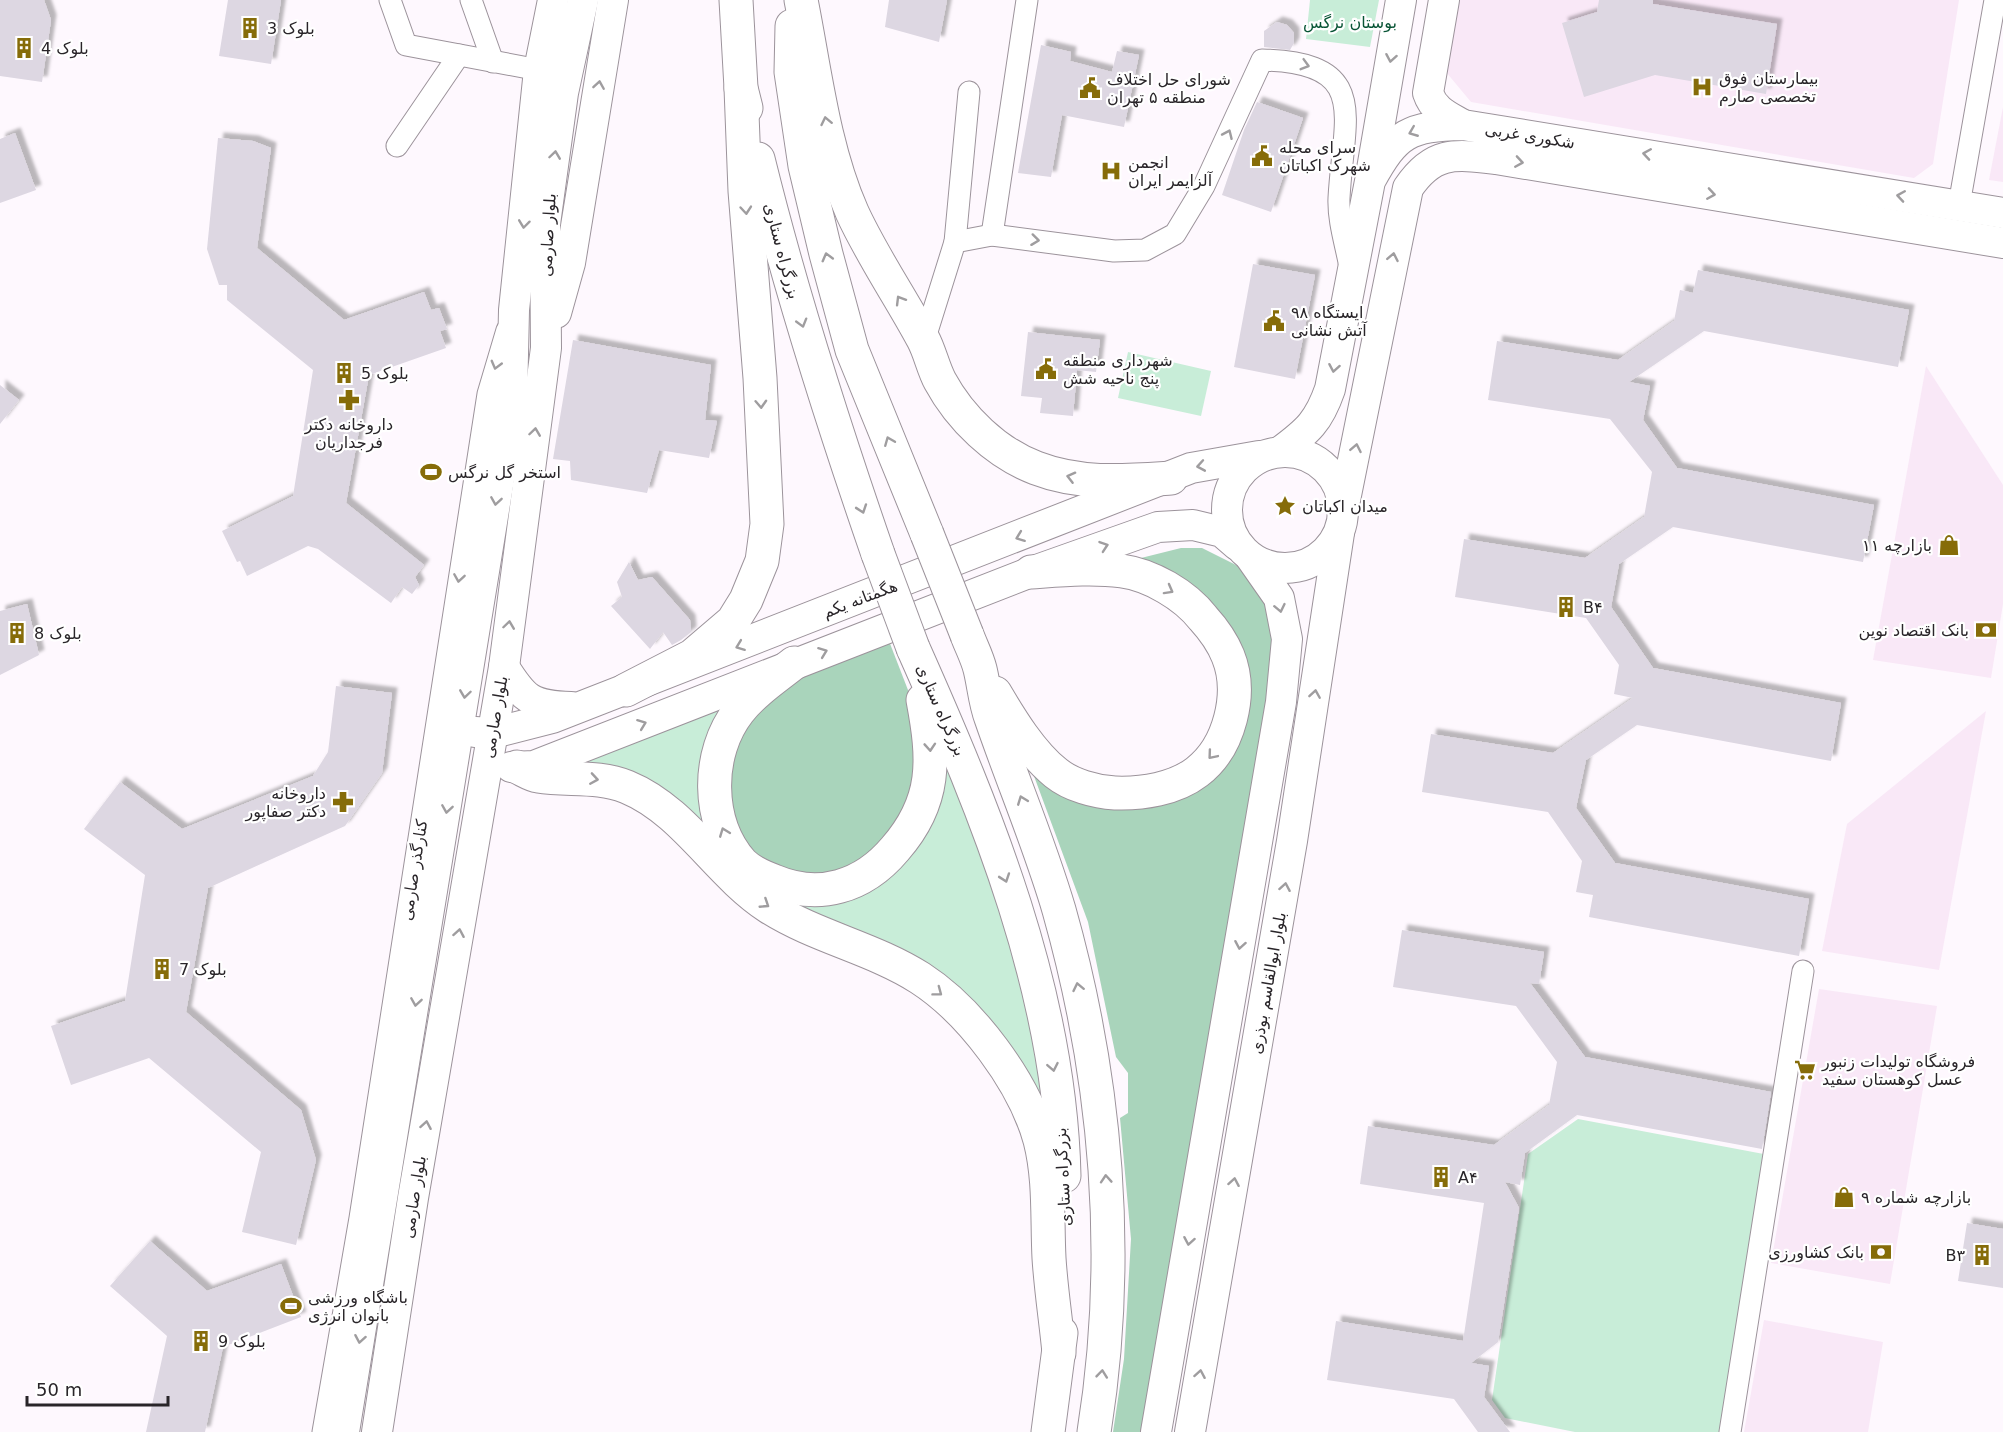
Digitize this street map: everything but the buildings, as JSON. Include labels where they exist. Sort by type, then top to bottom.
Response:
[{"type":"highway","name":"بزرگراه ستاری","points":[[736,0],[741,88],[776,233],[823,393],[913,648],[964,761],[1024,932],[1039,998],[1057,1091],[1064,1173],[1066,1270],[1059,1353],[1048,1432]]},
{"type":"highway","points":[[792,0],[792,72],[805,166],[852,350],[979,666],[990,715],[1033,830],[1059,909],[1079,988],[1097,1091],[1107,1180],[1110,1254],[1106,1334],[1094,1432]]},
{"type":"highway","points":[[801,0],[832,150],[852,211],[886,277],[924,341],[941,381],[977,430],[1004,451],[1035,468],[1079,480],[1116,482],[1171,478]]},
{"type":"highway","points":[[626,690],[692,656],[733,621],[746,600],[762,561],[767,524],[760,378],[745,191],[741,88]]},
{"type":"highway","points":[[979,666],[1035,751],[1056,774],[1095,792],[1134,793],[1168,786],[1198,772],[1220,746],[1231,719],[1234,686],[1229,657],[1216,633],[1196,608],[1173,592],[1142,576],[1122,571],[1031,572]]},
{"type":"highway","points":[[794,663],[738,712],[725,734],[717,756],[715,783],[717,805],[722,828],[744,865],[762,877],[787,887],[812,892],[831,890],[849,884],[889,856],[919,816],[927,795],[931,747],[913,648]]},
{"type":"highway","points":[[505,767],[536,776],[593,778],[626,787],[651,799],[681,824],[731,878],[750,894],[799,924],[883,959],[920,978],[970,1021],[1010,1077],[1040,1140],[1047,1198],[1049,1258],[1059,1353]]},
{"type":"street","points":[[390,0],[406,45],[539,70]]},
{"type":"street","points":[[471,0],[493,62]]},
{"type":"street","name":"بلوار صارمی","points":[[344,1432],[375,1251],[375,1211],[454,765],[513,399],[514,310],[539,70],[553,0]]},
{"type":"street","name":"بلوار صارمی","points":[[377,1432],[411,1212],[480,812],[505,767],[493,733],[504,667],[546,348],[545,224],[563,93],[583,0]]},
{"type":"street","points":[[546,348],[570,263],[613,0]]},
{"type":"street","points":[[992,235],[1027,0]]},
{"type":"street","points":[[1370,181],[1401,0]]},
{"type":"street","points":[[1444,0],[1428,93],[1432,104],[1463,125]]},
{"type":"street","points":[[1957,219],[1995,0]]},
{"type":"street","points":[[397,146],[459,55]]},
{"type":"street","points":[[955,242],[992,235],[1114,251],[1145,250],[1175,234],[1204,186],[1262,60],[1289,60],[1323,70],[1344,94],[1345,127],[1338,202],[1351,274]]},
{"type":"street","points":[[924,341],[955,242],[969,92]]},
{"type":"street","name":"شکوری غربی","points":[[1270,454],[1310,429],[1322,411],[1330,388],[1370,181],[1386,152],[1407,133],[1432,126],[1463,125],[1957,219],[2003,243]]},
{"type":"street","name":"شکوری غربی","points":[[1342,519],[1408,188],[1419,172],[1436,159],[1457,154],[1957,219],[2003,213]]},
{"type":"street","name":"کنارگذر صارمی","points":[[323,1432],[375,1211],[447,658],[488,394],[514,310]]},
{"type":"street","points":[[454,765],[534,766],[1031,572],[1158,527],[1192,525],[1222,532],[1244,551],[1275,568],[1301,567],[1324,554],[1342,519],[1338,483],[1324,465],[1304,454],[1270,454],[1242,468],[1231,486],[1226,506],[1228,526],[1244,551]]},
{"type":"street","name":"هگمتانه یکم","points":[[459,731],[493,733],[552,718],[1171,478],[1191,468],[1270,454]]},
{"type":"street","name":"بلوار ابوالقاسم بوذری","points":[[1190,1432],[1296,820],[1342,519]]},
{"type":"street","name":"بلوار ابوالقاسم بوذری","points":[[1156,1432],[1281,702],[1287,639],[1279,598],[1244,551]]},
{"type":"street","points":[[504,667],[520,694],[536,704],[547,707],[580,707]]},
{"type":"street","points":[[1263,814],[1296,820]]},
{"type":"street","points":[[1730,1432],[1803,971]]},
{"type":"street","points":[[375,1211],[411,1212]]},
{"type":"street","points":[[375,1251],[405,1257]]},
{"type":"shaded area","name":"بیمارستان فوق تخصصی صارم","points":[[1458,0],[1959,0],[1933,164],[1914,178],[1471,102],[1446,72]]},
{"type":"shaded area","points":[[2003,107],[2003,182],[1989,180]]},
{"type":"shaded area","name":"بازارچه ۱۱","points":[[1926,366],[2003,485],[2003,604],[1991,678],[1873,660]]},
{"type":"shaded area","points":[[1986,711],[1939,970],[1822,951],[1847,824]]},
{"type":"shaded area","name":"بازارچه شماره ۹","points":[[1819,989],[1937,1006],[1890,1284],[1771,1263]]},
{"type":"shaded area","points":[[1764,1320],[1883,1342],[1868,1432],[1744,1432]]},
{"type":"green space","name":"بوستان نرگس","points":[[1310,0],[1379,0],[1370,47],[1306,39]]},
{"type":"green space","points":[[1128,352],[1211,371],[1201,416],[1118,398]]},
{"type":"green space","points":[[1181,548],[1202,548],[1234,564],[1255,578],[1269,608],[1275,650],[1145,1432],[1113,1432],[1124,1359],[1131,1239],[1120,1118],[1128,1113],[1128,1073],[1116,1057],[1088,922],[1031,768],[1178,792],[1241,681],[1133,560]]},
{"type":"green space","points":[[889,641],[920,721],[918,789],[871,862],[801,881],[739,844],[724,769],[728,750],[770,690]]},
{"type":"green space","points":[[724,699],[703,842],[555,769]]},
{"type":"green space","points":[[938,736],[1012,921],[1054,1144],[1024,1088],[868,947],[783,895]]},
{"type":"green space","points":[[1578,1119],[1769,1155],[1722,1432],[1575,1432],[1505,1418],[1492,1400],[1528,1154]]},
{"type":"place","name":"بلوک 3","points":[[250,28]]},
{"type":"place","name":"بلوک 4","points":[[24,48]]},
{"type":"place","name":"بیمارستان فوق تخصصی صارم","points":[[1702,87]]},
{"type":"place","name":"شورای حل اختلاف منطقه ۵ تهران","points":[[1090,88]]},
{"type":"place","name":"سرای محله شهرک اکباتان","points":[[1262,156]]},
{"type":"place","name":"انجمن آلزایمر ایران","points":[[1111,171]]},
{"type":"place","name":"ایستگاه ۹۸ آتش نشانی","points":[[1274,321]]},
{"type":"place","name":"شهرداری منطقه پنج ناحیه شش","points":[[1046,369]]},
{"type":"place","name":"بلوک 5","points":[[344,373]]},
{"type":"place","name":"داروخانه دکتر فرجداریان","points":[[349,400]]},
{"type":"place","name":"استخر گل نرگس","points":[[431,472]]},
{"type":"place","name":"میدان اکباتان","points":[[1285,506]]},
{"type":"place","name":"بازارچه ۱۱","points":[[1949,545]]},
{"type":"place","name":"B۴","points":[[1566,607]]},
{"type":"place","name":"بانک اقتصاد نوین","points":[[1986,630]]},
{"type":"place","name":"بلوک 8","points":[[17,633]]},
{"type":"place","name":"داروخانه دکتر صفاپور","points":[[343,802]]},
{"type":"place","name":"بلوک 7","points":[[162,969]]},
{"type":"place","name":"فروشگاه تولیدات زنبور عسل کوهستان سفید","points":[[1805,1070]]},
{"type":"place","name":"A۴","points":[[1441,1177]]},
{"type":"place","name":"بازارچه شماره ۹","points":[[1844,1197]]},
{"type":"place","name":"بانک کشاورزی","points":[[1881,1252]]},
{"type":"place","name":"B۳","points":[[1982,1255]]},
{"type":"place","name":"باشگاه ورزشی بانوان انرژی","points":[[291,1306]]},
{"type":"place","name":"بلوک 9","points":[[201,1341]]}]
